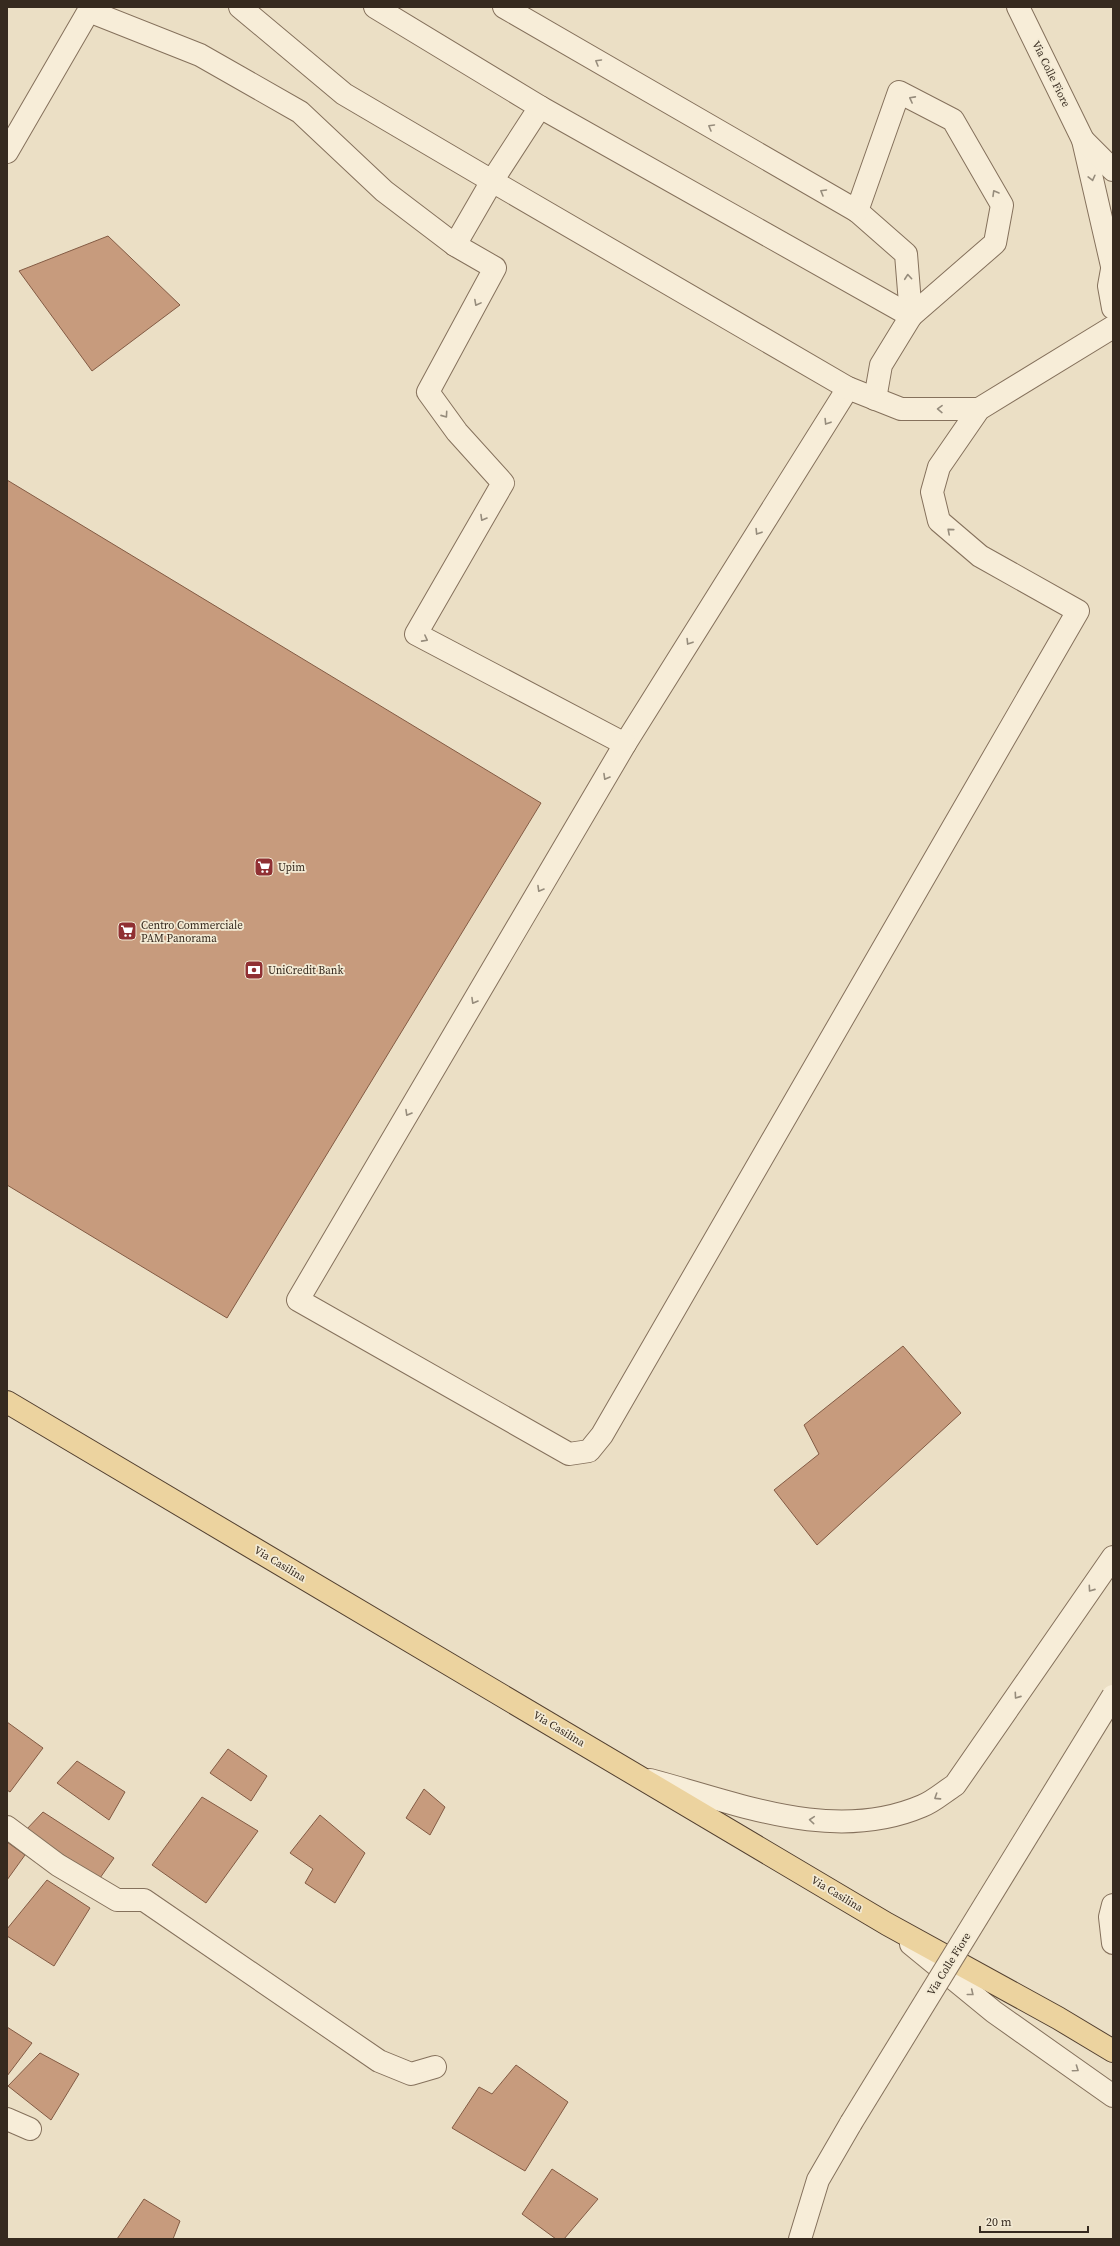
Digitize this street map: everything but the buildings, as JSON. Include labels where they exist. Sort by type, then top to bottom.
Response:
[{"type":"main road","name":"Via Casilina","points":[[7,1402],[887,1924],[1058,2018],[1113,2051]]},
{"type":"street","points":[[240,7],[344,94],[848,388],[901,409],[979,409]]},
{"type":"street","points":[[375,7],[540,107],[911,316]]},
{"type":"street","points":[[504,7],[857,211],[906,254],[911,316]]},
{"type":"street","name":"Via Colle Fiore","points":[[1018,7],[1083,140],[1112,265]]},
{"type":"street","points":[[7,152],[90,9],[200,55],[300,112],[384,191],[455,244],[495,268],[428,392],[456,432],[503,483],[416,634],[625,744]]},
{"type":"street","points":[[857,211],[899,92],[953,120],[1002,205],[995,243],[911,316],[881,365],[875,399]]},
{"type":"street","points":[[455,244],[492,181],[540,107]]},
{"type":"street","name":"Via Colle Fiore","points":[[1083,140],[1113,170]]},
{"type":"street","points":[[1112,265],[1109,286],[1113,308]]},
{"type":"street","points":[[848,388],[625,744],[298,1300],[569,1454],[589,1451],[602,1435],[1078,611],[980,556],[939,521],[932,492],[939,467],[979,409],[1113,328]]},
{"type":"street","points":[[641,1778],[795,1819],[840,1823],[886,1818],[923,1806],[955,1785],[1113,1557]]},
{"type":"street","name":"Via Colle Fiore","points":[[800,2239],[818,2180],[851,2123],[1113,1696]]},
{"type":"street","points":[[7,1827],[58,1865],[117,1900],[144,1900],[379,2061],[411,2074],[435,2067]]},
{"type":"street","points":[[1113,1905],[1110,1917],[1113,1943]]},
{"type":"street","points":[[887,1924],[994,2012],[1113,2096]]},
{"type":"street","points":[[7,2119],[30,2129]]},
{"type":"place","name":"Upim","points":[[264,867]]},
{"type":"place","name":"Centro Commerciale PAM Panorama","points":[[127,931]]},
{"type":"place","name":"UniCredit Bank","points":[[254,970]]}]
